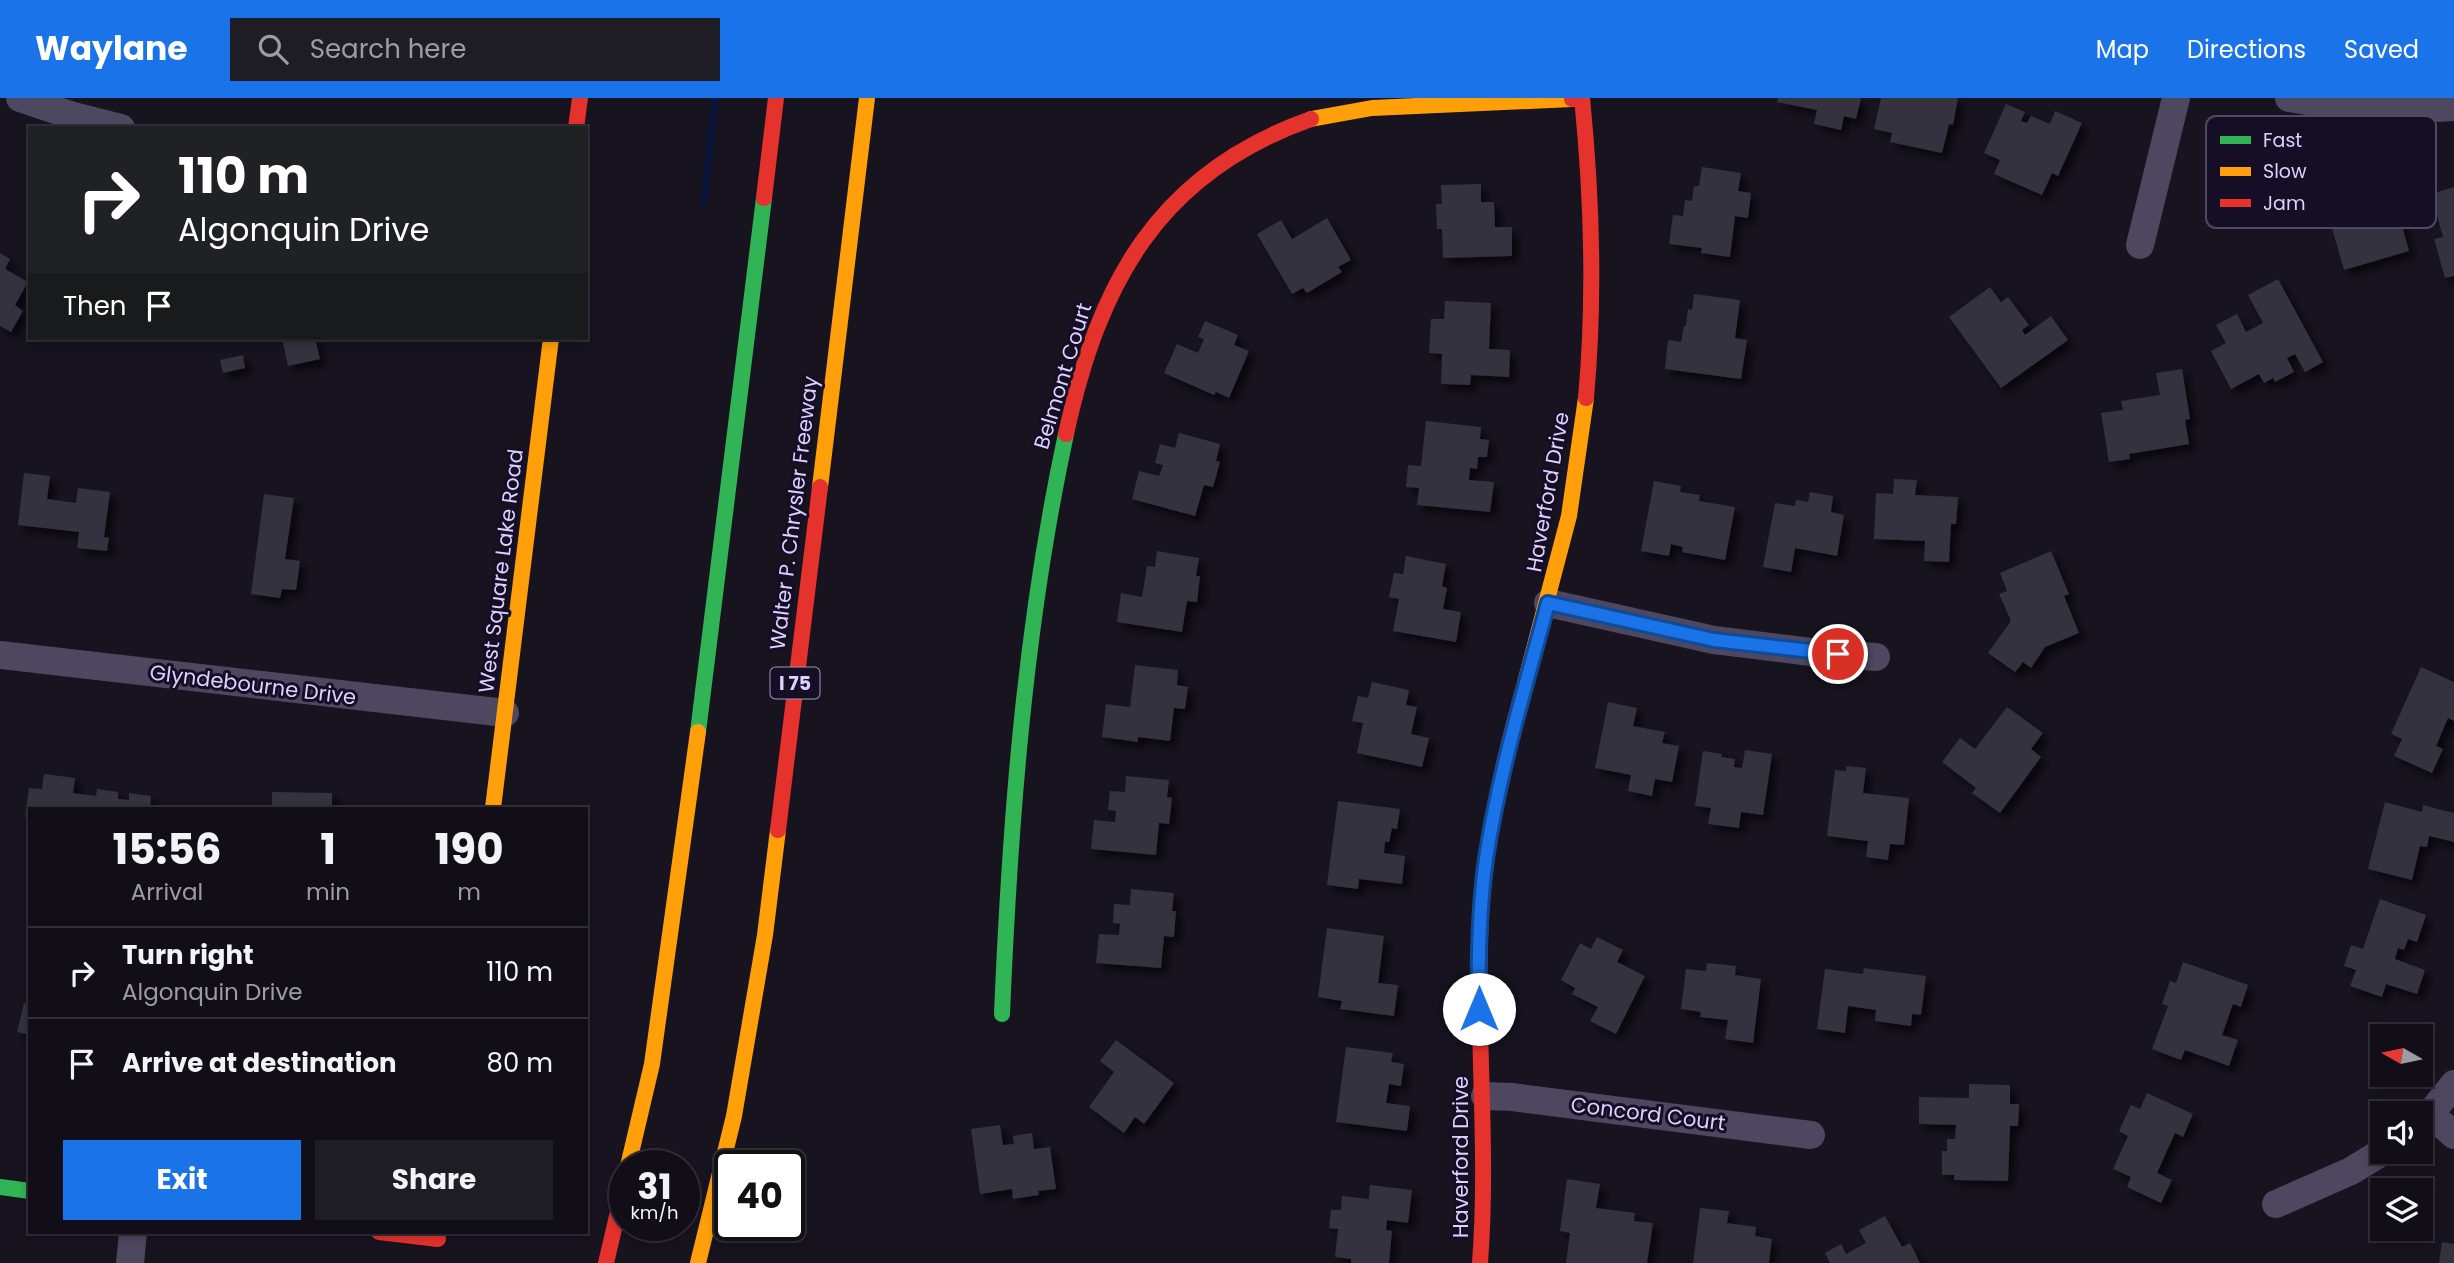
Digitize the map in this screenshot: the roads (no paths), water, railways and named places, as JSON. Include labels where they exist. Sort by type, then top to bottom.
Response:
[{"type":"main road","points":[[576,126],[580,98]]},
{"type":"main road","points":[[632,1150],[654,1050],[704,687],[776,98]]},
{"type":"main road","name":"Walter P. Chrysler Freeway","points":[[698,1263],[734,1116],[765,935],[867,98]]},
{"type":"main road","name":"Haverford Drive","points":[[1480,1263],[1486,1193],[1485,1096],[1479,988],[1486,859],[1502,775],[1548,603],[1571,502],[1585,407],[1591,331],[1591,211],[1582,98]]},
{"type":"main road","name":"Belmont Court","points":[[1002,1014],[1032,619],[1045,528],[1086,359],[1113,287],[1129,260],[1154,225],[1202,176],[1251,143],[1311,119],[1341,111],[1380,107],[1528,103],[1582,98]]},
{"type":"main road","name":"West Square Lake Road","points":[[493,807],[551,340]]},
{"type":"main road","points":[[0,1187],[28,1191]]},
{"type":"main road","points":[[392,1234],[438,1241]]},
{"type":"main road","points":[[606,1263],[611,1241]]},
{"type":"street","points":[[20,98],[114,126]]},
{"type":"street","points":[[2140,245],[2176,98]]},
{"type":"street","points":[[2289,98],[2351,106],[2454,107]]},
{"type":"street","points":[[1548,603],[1714,640],[1876,657]]},
{"type":"street","name":"Glyndebourne Drive","points":[[0,655],[505,713]]},
{"type":"street","points":[[2433,1109],[2454,1084]]},
{"type":"street","name":"Concord Court","points":[[1485,1096],[1512,1097],[1811,1135]]},
{"type":"street","points":[[2433,1124],[2454,1136]]},
{"type":"street","points":[[2276,1204],[2339,1177],[2370,1159]]},
{"type":"street","points":[[130,1263],[134,1234]]},
{"type":"waterway","points":[[704,202],[715,98]]}]
